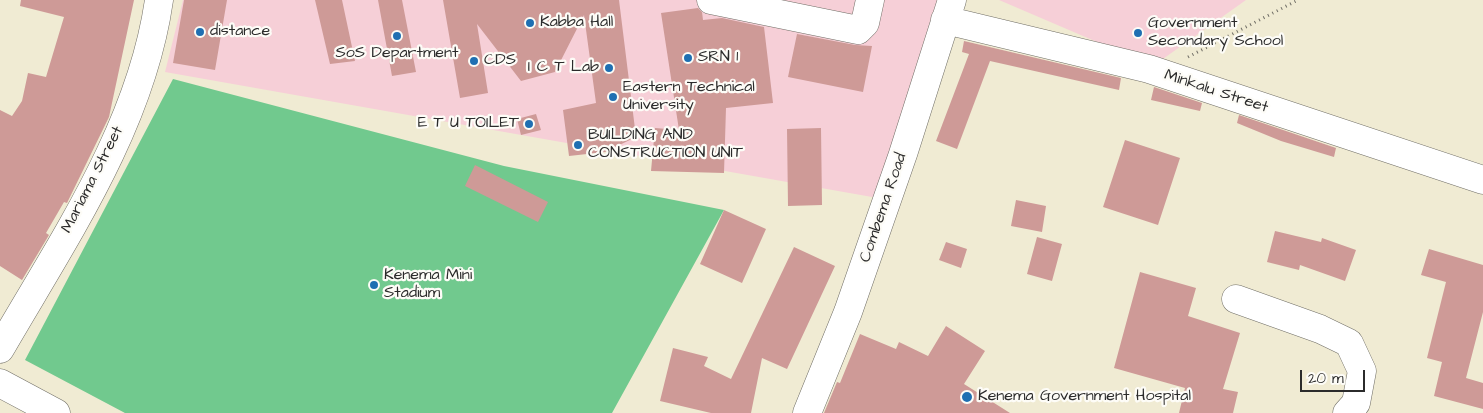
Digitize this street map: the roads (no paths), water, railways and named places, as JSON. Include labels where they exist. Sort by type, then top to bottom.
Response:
[{"type":"street","name":"Mariama Street","points":[[0,349],[93,187],[120,129],[141,77],[160,0]]},
{"type":"street","points":[[711,0],[858,30],[865,23],[870,0]]},
{"type":"street","name":"Minkalu Street","points":[[949,10],[1149,69],[1483,180]]},
{"type":"street","name":"Combema Road","points":[[807,413],[852,303],[903,154],[949,10]]},
{"type":"street","points":[[1236,299],[1320,329],[1349,343],[1362,371],[1356,403],[1348,413]]},
{"type":"street","points":[[0,383],[56,413]]},
{"type":"place","name":"Kabba Hall","points":[[530,23]]},
{"type":"place","name":"distance","points":[[200,32]]},
{"type":"place","name":"Government Secondary School","points":[[1138,33]]},
{"type":"place","name":"SoS Department","points":[[397,36]]},
{"type":"place","name":"SRN 1","points":[[688,58]]},
{"type":"place","name":"CDS","points":[[474,61]]},
{"type":"place","name":"I C T Lab","points":[[609,68]]},
{"type":"place","name":"Eastern Technical University","points":[[613,97]]},
{"type":"place","name":"E T U TOILET","points":[[529,124]]},
{"type":"place","name":"BUILDING AND CONSTRUCTION UNIT","points":[[578,145]]},
{"type":"place","name":"Kenema Mini Stadium","points":[[374,285]]},
{"type":"place","name":"Kenema Government Hospital","points":[[967,397]]}]
